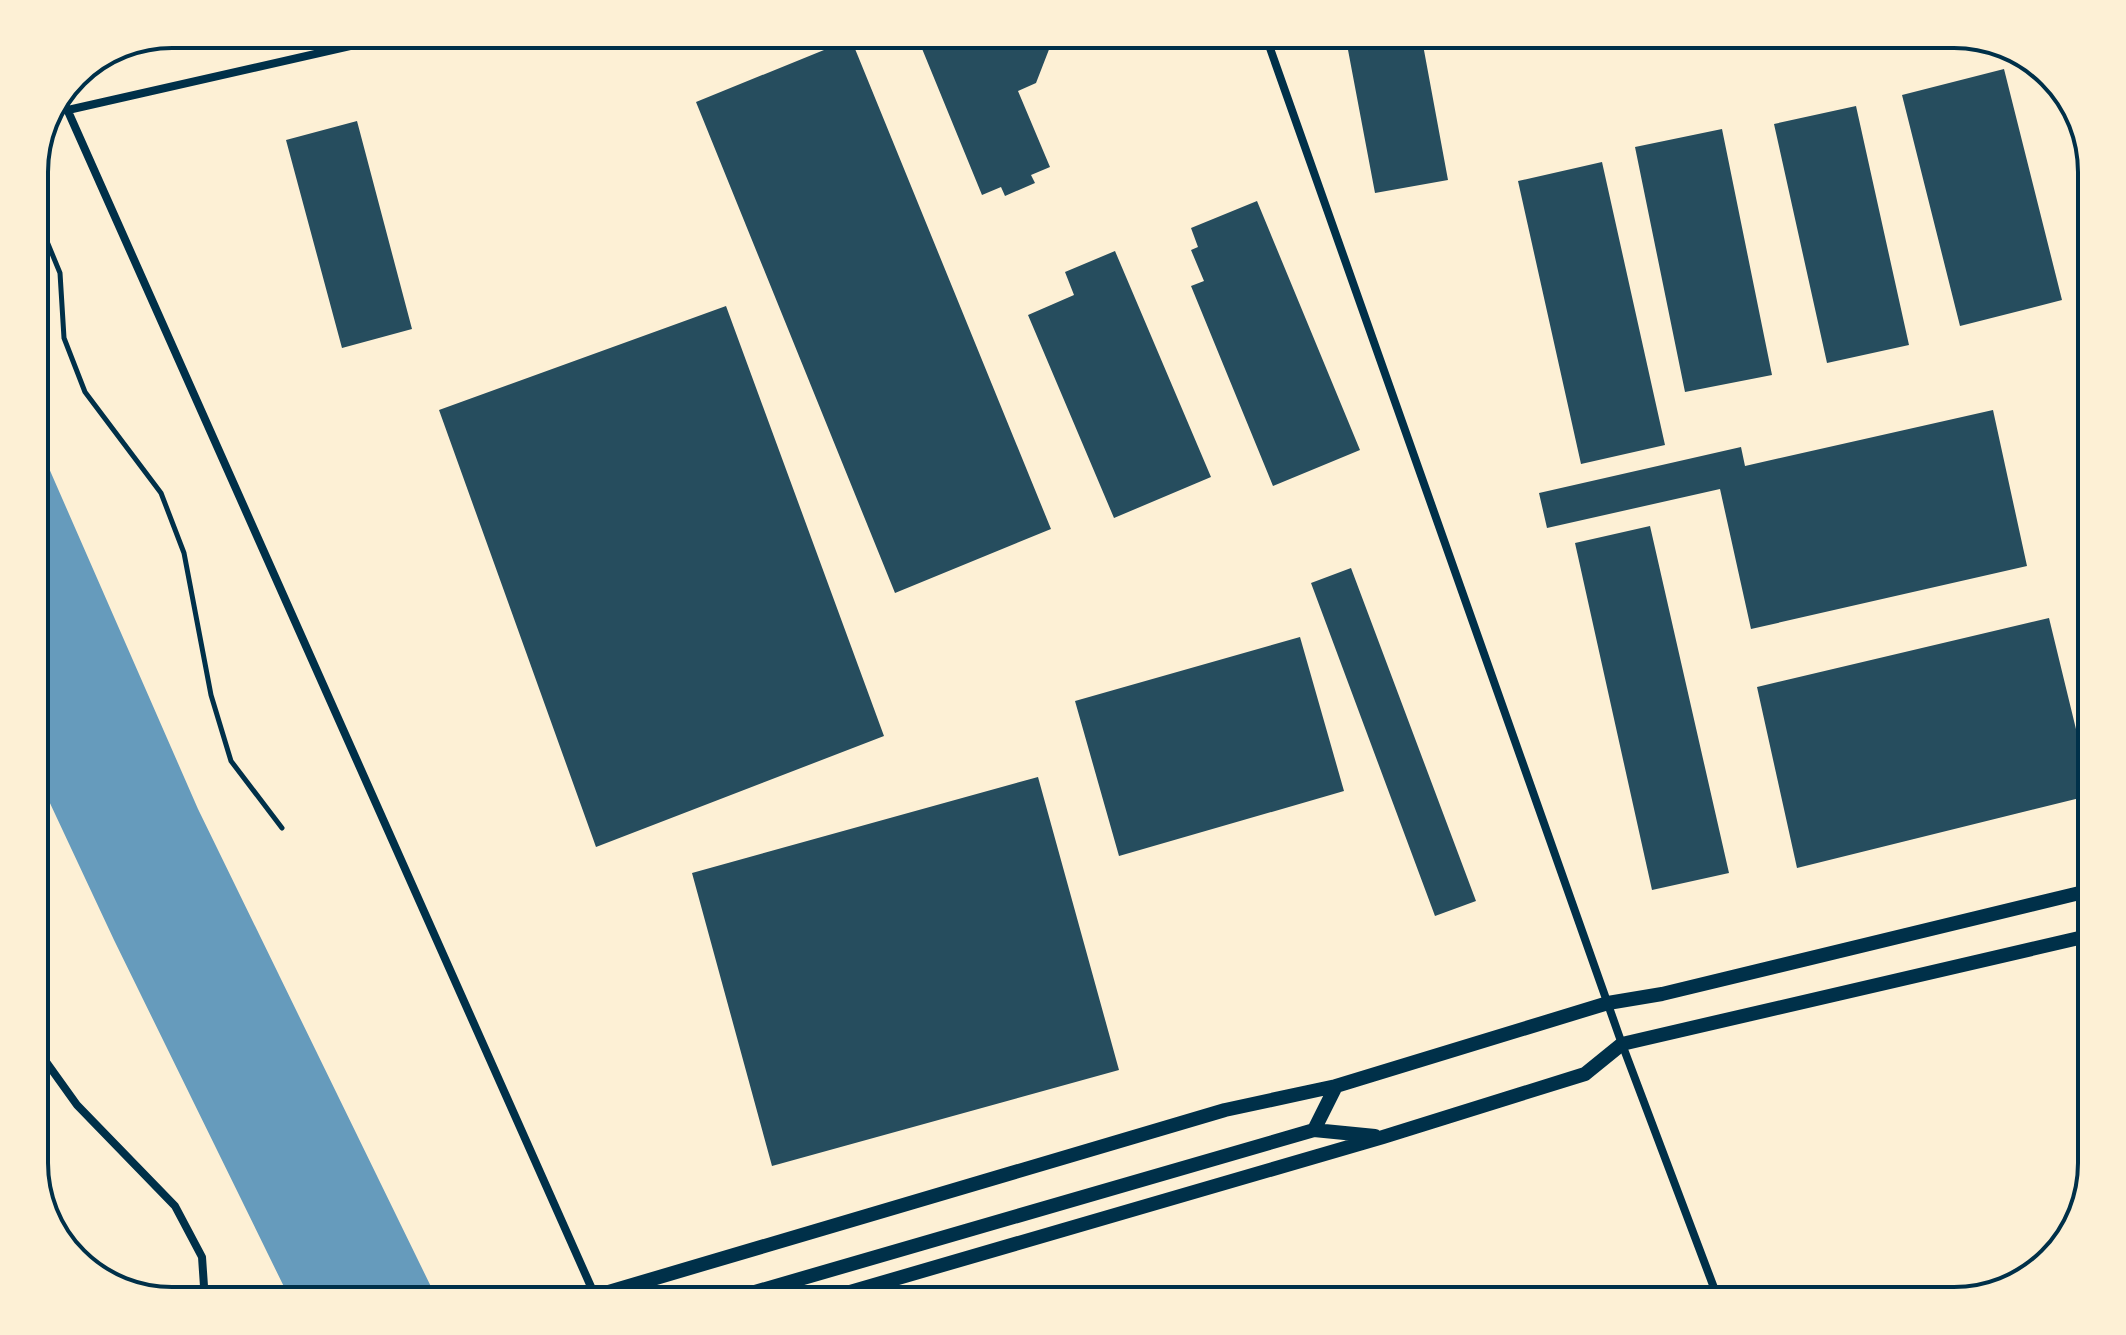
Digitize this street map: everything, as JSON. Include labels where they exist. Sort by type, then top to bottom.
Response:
[{"type":"street","points":[[341,48],[68,110],[591,1287]]},
{"type":"street","points":[[1270,48],[1622,1044],[1714,1287]]},
{"type":"street","points":[[636,1287],[1225,1110],[1336,1086],[1608,1003],[1662,994],[2078,893]]},
{"type":"street","points":[[867,1287],[1383,1137],[1585,1074],[1622,1044],[2078,938]]},
{"type":"street","points":[[48,1065],[77,1105],[175,1206],[202,1257],[204,1287]]},
{"type":"street","points":[[1314,1130],[1336,1086]]},
{"type":"street","points":[[772,1287],[1314,1130],[1383,1137]]},
{"type":"path","points":[[48,244],[60,273],[64,338],[85,392],[161,493],[184,553],[211,695],[231,761],[282,828]]},
{"type":"water","points":[[48,466],[198,809],[431,1287],[284,1287],[48,799]]},
{"type":"building","points":[[829,48],[855,48],[1051,529],[895,593],[696,102]]},
{"type":"building","points":[[922,48],[1050,48],[1036,83],[1018,91],[1050,167],[1031,175],[1035,183],[1005,196],[1001,187],[982,195]]},
{"type":"building","points":[[1348,48],[1424,48],[1448,180],[1375,193]]},
{"type":"building","points":[[2004,69],[2062,300],[1960,326],[1902,95]]},
{"type":"building","points":[[1856,106],[1909,345],[1827,363],[1774,124]]},
{"type":"building","points":[[357,121],[412,329],[342,348],[286,140]]},
{"type":"building","points":[[1722,129],[1772,375],[1685,392],[1635,147]]},
{"type":"building","points":[[1602,162],[1665,445],[1581,464],[1518,181]]},
{"type":"building","points":[[1257,201],[1360,450],[1273,486],[1191,286],[1204,281],[1191,250],[1198,247],[1191,228]]},
{"type":"building","points":[[1115,251],[1211,477],[1114,518],[1028,315],[1074,295],[1065,272]]},
{"type":"building","points":[[726,306],[884,736],[596,847],[439,410]]},
{"type":"building","points":[[1993,410],[2027,566],[1751,629],[1720,489],[1547,528],[1539,493],[1741,447],[1745,466]]},
{"type":"building","points":[[1650,526],[1729,873],[1652,890],[1575,543]]},
{"type":"building","points":[[1351,568],[1476,901],[1435,916],[1311,583]]},
{"type":"building","points":[[2049,618],[2078,737],[2078,798],[1797,868],[1757,687]]},
{"type":"building","points":[[1300,637],[1344,791],[1119,856],[1075,701]]},
{"type":"building","points":[[1038,777],[1119,1070],[772,1166],[692,873]]}]
